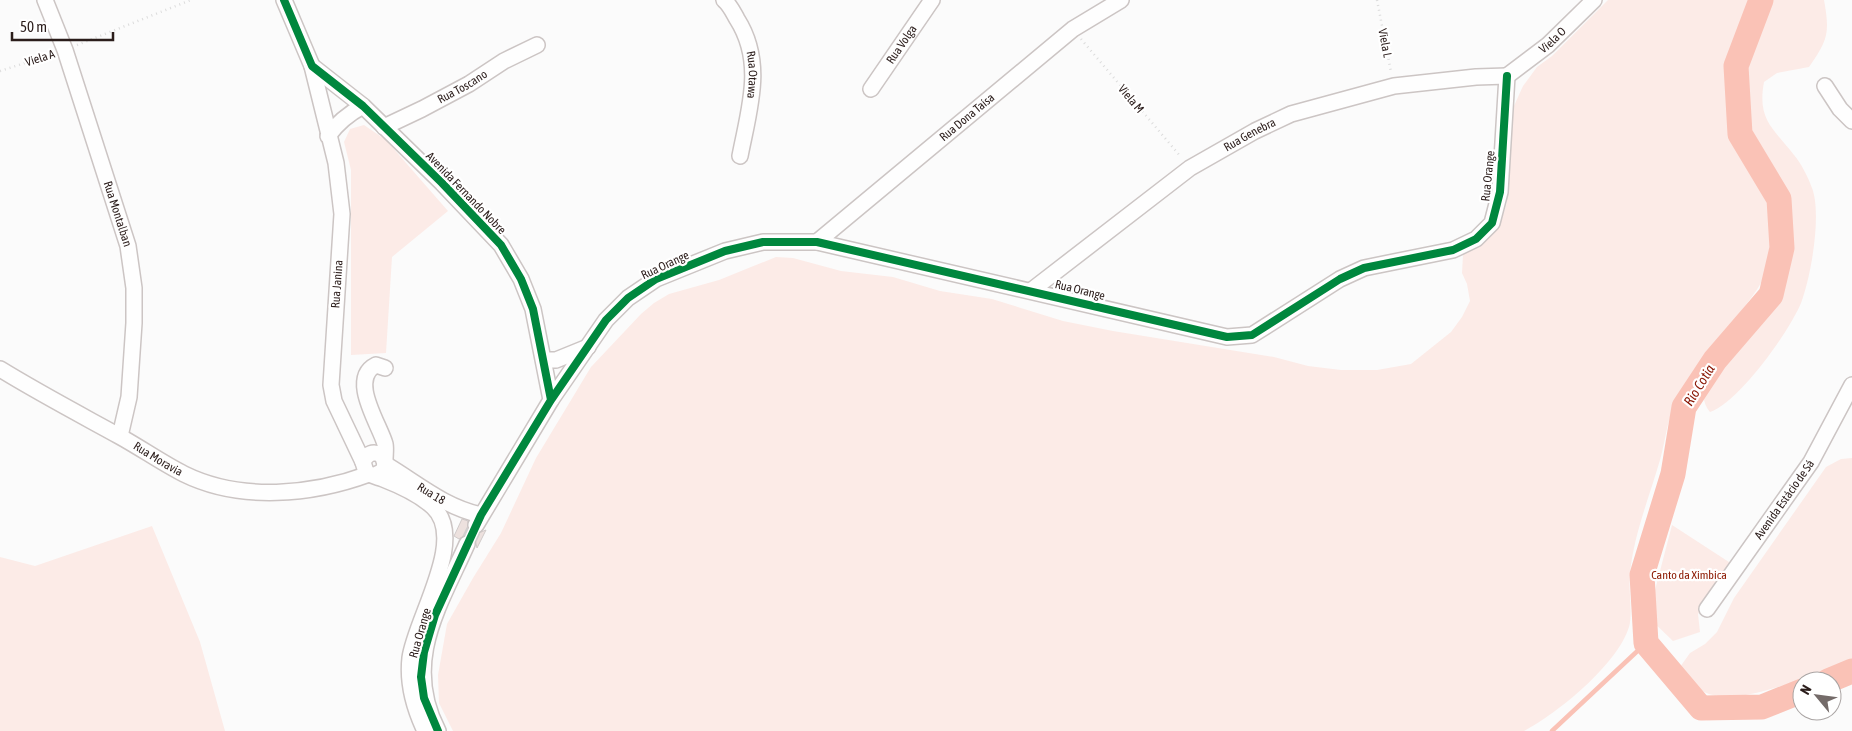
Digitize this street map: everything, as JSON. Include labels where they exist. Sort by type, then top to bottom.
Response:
[{"type":"street","name":"Rua Montalban","points":[[45,0],[65,50],[128,246],[134,288],[134,323],[130,397],[120,436]]},
{"type":"street","name":"Avenida Fernando Nobre","points":[[284,0],[312,66],[363,106],[442,183],[500,245],[521,280],[533,309],[551,400]]},
{"type":"street","name":"Rua Otawa","points":[[724,0],[742,27],[753,59],[752,91],[740,156]]},
{"type":"street","name":"Rua Volga","points":[[871,89],[932,0]]},
{"type":"street","name":"Rua Dona Taísa","points":[[817,242],[1073,30],[1121,0]]},
{"type":"street","name":"Viela O","points":[[1507,76],[1548,45],[1594,0]]},
{"type":"street","name":"Rua Toscano","points":[[384,127],[422,110],[469,84],[504,61],[537,45]]},
{"type":"street","name":"Rua Janina","points":[[312,66],[336,164],[342,214],[331,385],[334,401],[349,428],[367,469]]},
{"type":"street","name":"Rua Genebra","points":[[1032,290],[1190,168],[1255,131],[1292,114],[1394,86],[1476,77],[1507,76]]},
{"type":"street","name":"Rua Orange","points":[[551,400],[606,320],[622,303],[656,279],[725,251],[763,242],[817,242],[1227,336],[1252,335],[1340,279],[1364,268],[1453,250],[1476,239],[1492,224],[1500,192],[1507,76]]},
{"type":"street","points":[[1825,86],[1840,109],[1852,121]]},
{"type":"street","points":[[328,136],[343,118],[363,106]]},
{"type":"street","points":[[544,360],[556,360],[589,346]]},
{"type":"street","points":[[382,459],[366,456],[367,469],[383,471],[382,459],[385,443],[370,408],[366,386],[368,372],[372,367],[376,365],[385,368]]},
{"type":"street","name":"Rua Moravia","points":[[0,369],[50,400],[120,436],[185,474],[212,485],[267,493],[301,491],[333,485],[367,469]]},
{"type":"street","name":"Avenida Estácio de Sá","points":[[1707,610],[1753,540],[1810,462],[1852,385]]},
{"type":"street","name":"Rua 18","points":[[382,459],[436,498],[478,520],[551,400]]},
{"type":"street","name":"Rua Janina","points":[[349,428],[382,459]]},
{"type":"street","name":"Rua 18","points":[[367,469],[410,490],[434,508],[441,521]]},
{"type":"street","name":"Rua Orange","points":[[425,731],[412,696],[410,666],[416,633],[442,566],[445,549],[441,521]]},
{"type":"street","name":"Rua Orange","points":[[438,731],[424,698],[421,676],[424,652],[435,615],[467,544]]},
{"type":"green space","points":[[1608,0],[1750,0],[1742,19],[1731,58],[1726,98],[1733,137],[1742,156],[1771,200],[1774,220],[1774,241],[1767,271],[1756,291],[1723,334],[1675,404],[1635,544],[1630,579],[1630,621],[1622,642],[1612,657],[1585,686],[1538,723],[1524,731],[453,731],[439,703],[438,675],[447,624],[501,533],[536,458],[591,367],[641,314],[654,303],[669,294],[719,280],[776,257],[793,258],[841,271],[893,277],[940,291],[992,299],[1063,321],[1274,357],[1308,366],[1341,370],[1377,370],[1411,364],[1451,332],[1462,317],[1470,301],[1467,284],[1462,273],[1463,255],[1490,233],[1502,219],[1507,202],[1509,117],[1523,86],[1537,67],[1552,56]]},
{"type":"green space","points":[[1769,0],[1824,0],[1827,21],[1826,36],[1815,58],[1809,67],[1777,73],[1764,82],[1762,95],[1765,115],[1769,123],[1799,162],[1812,188],[1815,199],[1816,229],[1812,262],[1801,303],[1775,348],[1735,395],[1722,406],[1710,412],[1704,400],[1705,386],[1712,372],[1736,344],[1773,308],[1784,283],[1791,253],[1791,221],[1786,200],[1777,180],[1760,156],[1749,133],[1742,95],[1747,56]]},
{"type":"green space","points":[[364,125],[386,140],[448,211],[392,257],[386,353],[351,355],[351,170],[344,142],[350,129]]},
{"type":"green space","points":[[1852,458],[1852,662],[1824,671],[1792,671],[1792,682],[1757,693],[1720,696],[1700,690],[1690,681],[1680,667],[1690,653],[1705,644],[1717,632],[1734,598],[1826,467],[1841,459]]},
{"type":"green space","name":"Canto da Ximbica","points":[[1672,525],[1732,564],[1698,614],[1700,632],[1673,641],[1648,617]]},
{"type":"green space","points":[[152,526],[200,642],[225,731],[0,731],[0,557],[35,566]]},
{"type":"building","points":[[462,519],[468,521],[468,529],[472,533],[476,534],[486,530],[477,548],[475,539],[471,536],[466,535],[459,539],[454,536]]},
{"type":"waterway","name":"Rio Cotia","points":[[1761,0],[1736,66],[1740,134],[1779,199],[1782,248],[1771,295],[1715,360],[1684,407],[1673,474],[1642,575],[1646,643],[1701,708],[1762,707],[1792,695]]},
{"type":"waterway","points":[[1552,731],[1646,643]]},
{"type":"waterway","name":"Rio Cotia","points":[[1842,675],[1852,671]]},
{"type":"tunnel","points":[[467,544],[476,525]]},
{"type":"cycle path","points":[[284,0],[312,66],[363,106],[442,183],[501,245],[521,279],[533,309],[551,400],[481,515],[435,615],[424,652],[421,677],[424,698],[438,731]]},
{"type":"cycle path","points":[[551,400],[606,320],[628,298],[656,279],[725,251],[763,242],[817,242],[1227,337],[1252,335],[1340,279],[1364,268],[1453,250],[1476,239],[1492,223],[1500,192],[1507,76]]}]
